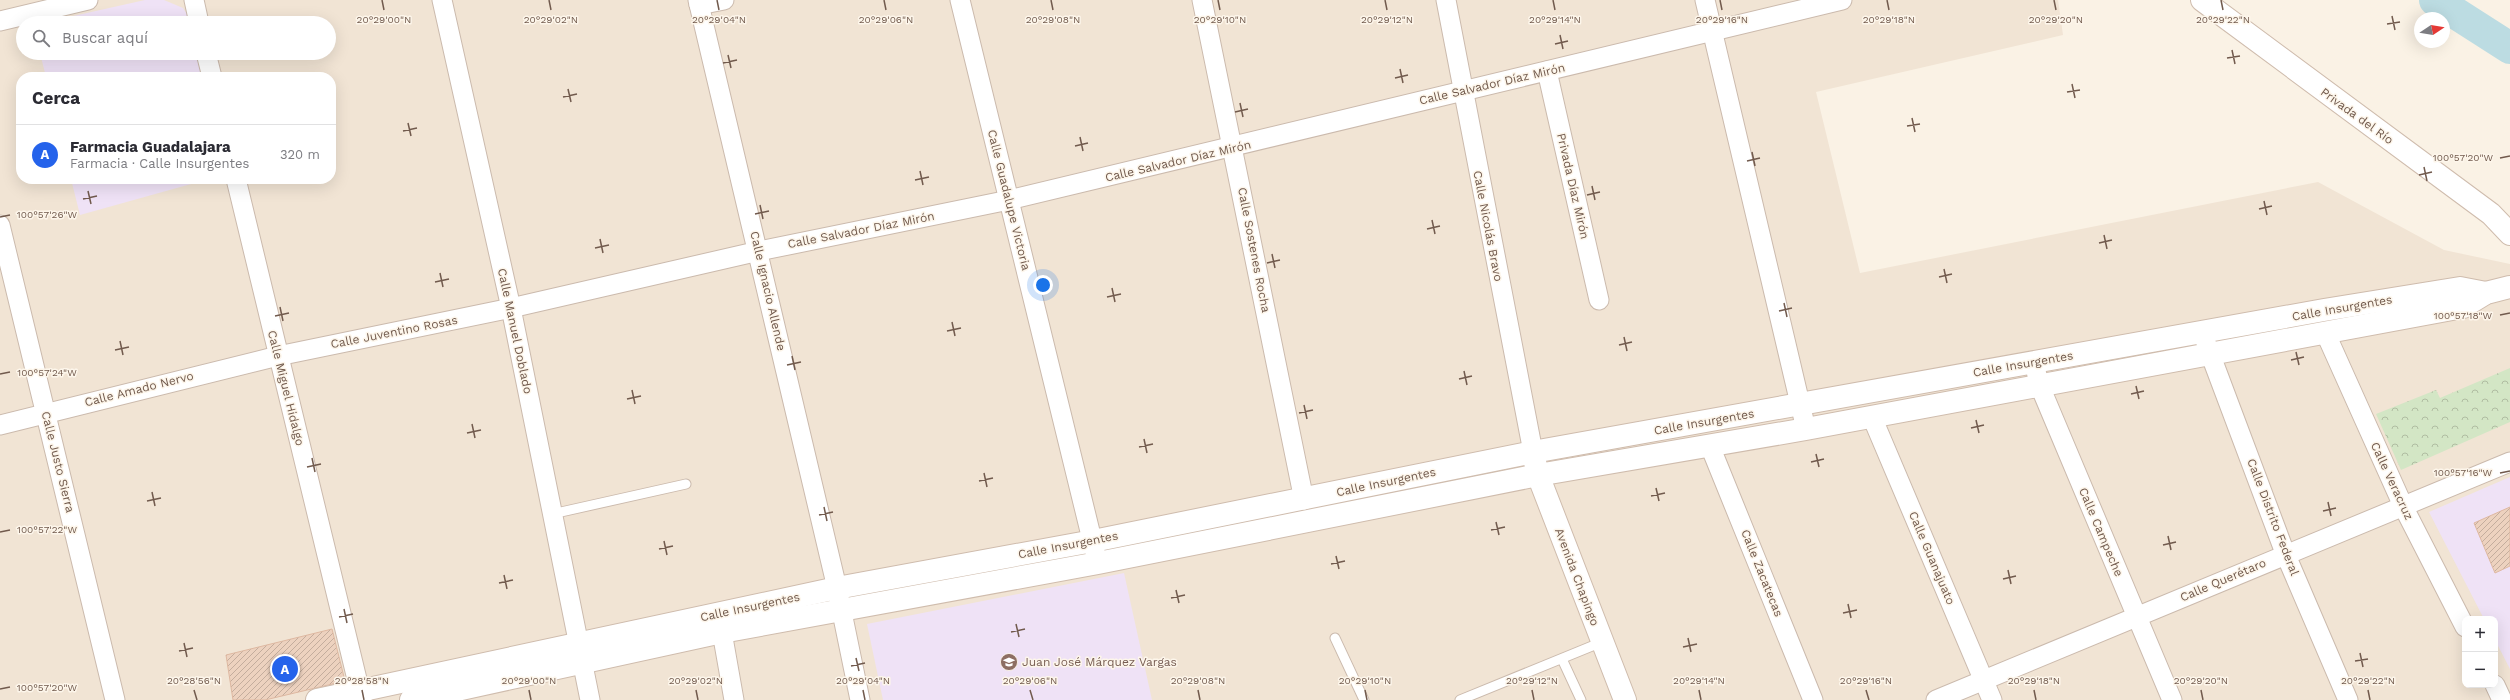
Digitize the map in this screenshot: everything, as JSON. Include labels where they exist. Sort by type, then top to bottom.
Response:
[{"type":"main road","name":"Privada del Río","points":[[2202,0],[2491,214],[2510,234]]},
{"type":"main road","points":[[2461,298],[2510,287]]},
{"type":"main road","name":"Calle Insurgentes","points":[[317,700],[361,695],[580,653],[722,632],[841,611],[1098,563],[1538,475],[1806,429],[2039,384],[2210,355],[2325,332],[2461,298]]},
{"type":"main road","name":"Calle Insurgentes","points":[[411,700],[580,653],[837,588],[1093,541],[1304,500],[1533,452],[2034,362],[2203,333],[2461,298]]},
{"type":"main road","name":"Avenida Chapingo","points":[[1533,452],[1538,475],[1625,700]]},
{"type":"street","points":[[21,16],[88,0]]},
{"type":"street","points":[[194,0],[197,16]]},
{"type":"street","name":"Calle Manuel Doblado","points":[[442,0],[510,308],[590,700]]},
{"type":"street","points":[[699,3],[724,0]]},
{"type":"street","name":"Calle Guadalupe Victoria","points":[[960,0],[1098,563]]},
{"type":"street","name":"Calle Sostenes Rocha","points":[[1202,0],[1304,500]]},
{"type":"street","name":"Calle Nicolás Bravo","points":[[1446,0],[1462,90],[1533,452]]},
{"type":"street","points":[[1705,0],[1802,404],[1806,429]]},
{"type":"street","name":"Calle Salvador Díaz Mirón","points":[[510,308],[759,251],[1009,200],[1233,148],[1462,90],[1548,71],[1842,0]]},
{"type":"street","name":"Calle Ignacio Allende","points":[[699,3],[759,251],[837,588],[860,700]]},
{"type":"street","points":[[0,21],[16,17]]},
{"type":"street","points":[[208,60],[211,72]]},
{"type":"street","name":"Privada Díaz Mirón","points":[[1548,71],[1599,300]]},
{"type":"street","name":"Calle Miguel Hidalgo","points":[[237,184],[361,695]]},
{"type":"street","name":"Calle Justo Sierra","points":[[0,225],[116,700]]},
{"type":"street","name":"Calle Juventino Rosas","points":[[278,356],[510,308]]},
{"type":"street","name":"Calle Veracruz","points":[[2325,332],[2404,508],[2462,621]]},
{"type":"street","name":"Calle Distrito Federal","points":[[2203,333],[2210,355],[2286,553],[2348,700]]},
{"type":"street","name":"Calle Amado Nervo","points":[[0,425],[46,412],[278,356]]},
{"type":"street","name":"Calle Campeche","points":[[2034,362],[2039,384],[2172,700]]},
{"type":"street","name":"Calle Guanajuato","points":[[1872,417],[1992,700]]},
{"type":"street","name":"Calle Zacatecas","points":[[1710,446],[1813,700]]},
{"type":"street","name":"Calle Querétaro","points":[[1936,700],[2137,618],[2286,553],[2404,508],[2510,462]]},
{"type":"street","points":[[722,632],[734,700]]},
{"type":"street","points":[[2496,688],[2502,700]]},
{"type":"lane","points":[[552,514],[686,484]]},
{"type":"lane","points":[[1335,638],[1364,700]]},
{"type":"lane","points":[[1460,700],[1602,642]]},
{"type":"lane","points":[[1562,659],[1581,700]]},
{"type":"shaded area","points":[[0,0],[2058,0],[2063,35],[1816,92],[1860,273],[2318,182],[2444,250],[2510,264],[2510,700],[0,700]]},
{"type":"shaded area","points":[[145,0],[164,0],[183,8],[188,16],[73,16]]},
{"type":"shaded area","points":[[42,60],[204,60],[207,72],[45,72]]},
{"type":"shaded area","points":[[72,184],[191,184],[80,215]]},
{"type":"shaded area","points":[[2510,477],[2510,669],[2498,646],[2498,616],[2482,616],[2429,512]]},
{"type":"shaded area","name":"Juan José Márquez Vargas","points":[[1124,573],[1152,700],[883,700],[867,624]]},
{"type":"green space","points":[[2510,368],[2510,422],[2401,470],[2376,414],[2436,390],[2440,398]]},
{"type":"building","points":[[2510,507],[2510,566],[2495,573],[2474,523]]},
{"type":"building","points":[[332,629],[345,681],[265,700],[233,700],[226,655]]},
{"type":"waterway","points":[[2435,0],[2510,48]]},
{"type":"place","name":"Juan José Márquez Vargas","points":[[1009,662]]},
{"type":"place","name":"Farmacia Guadalajara","points":[[285,669]]}]
